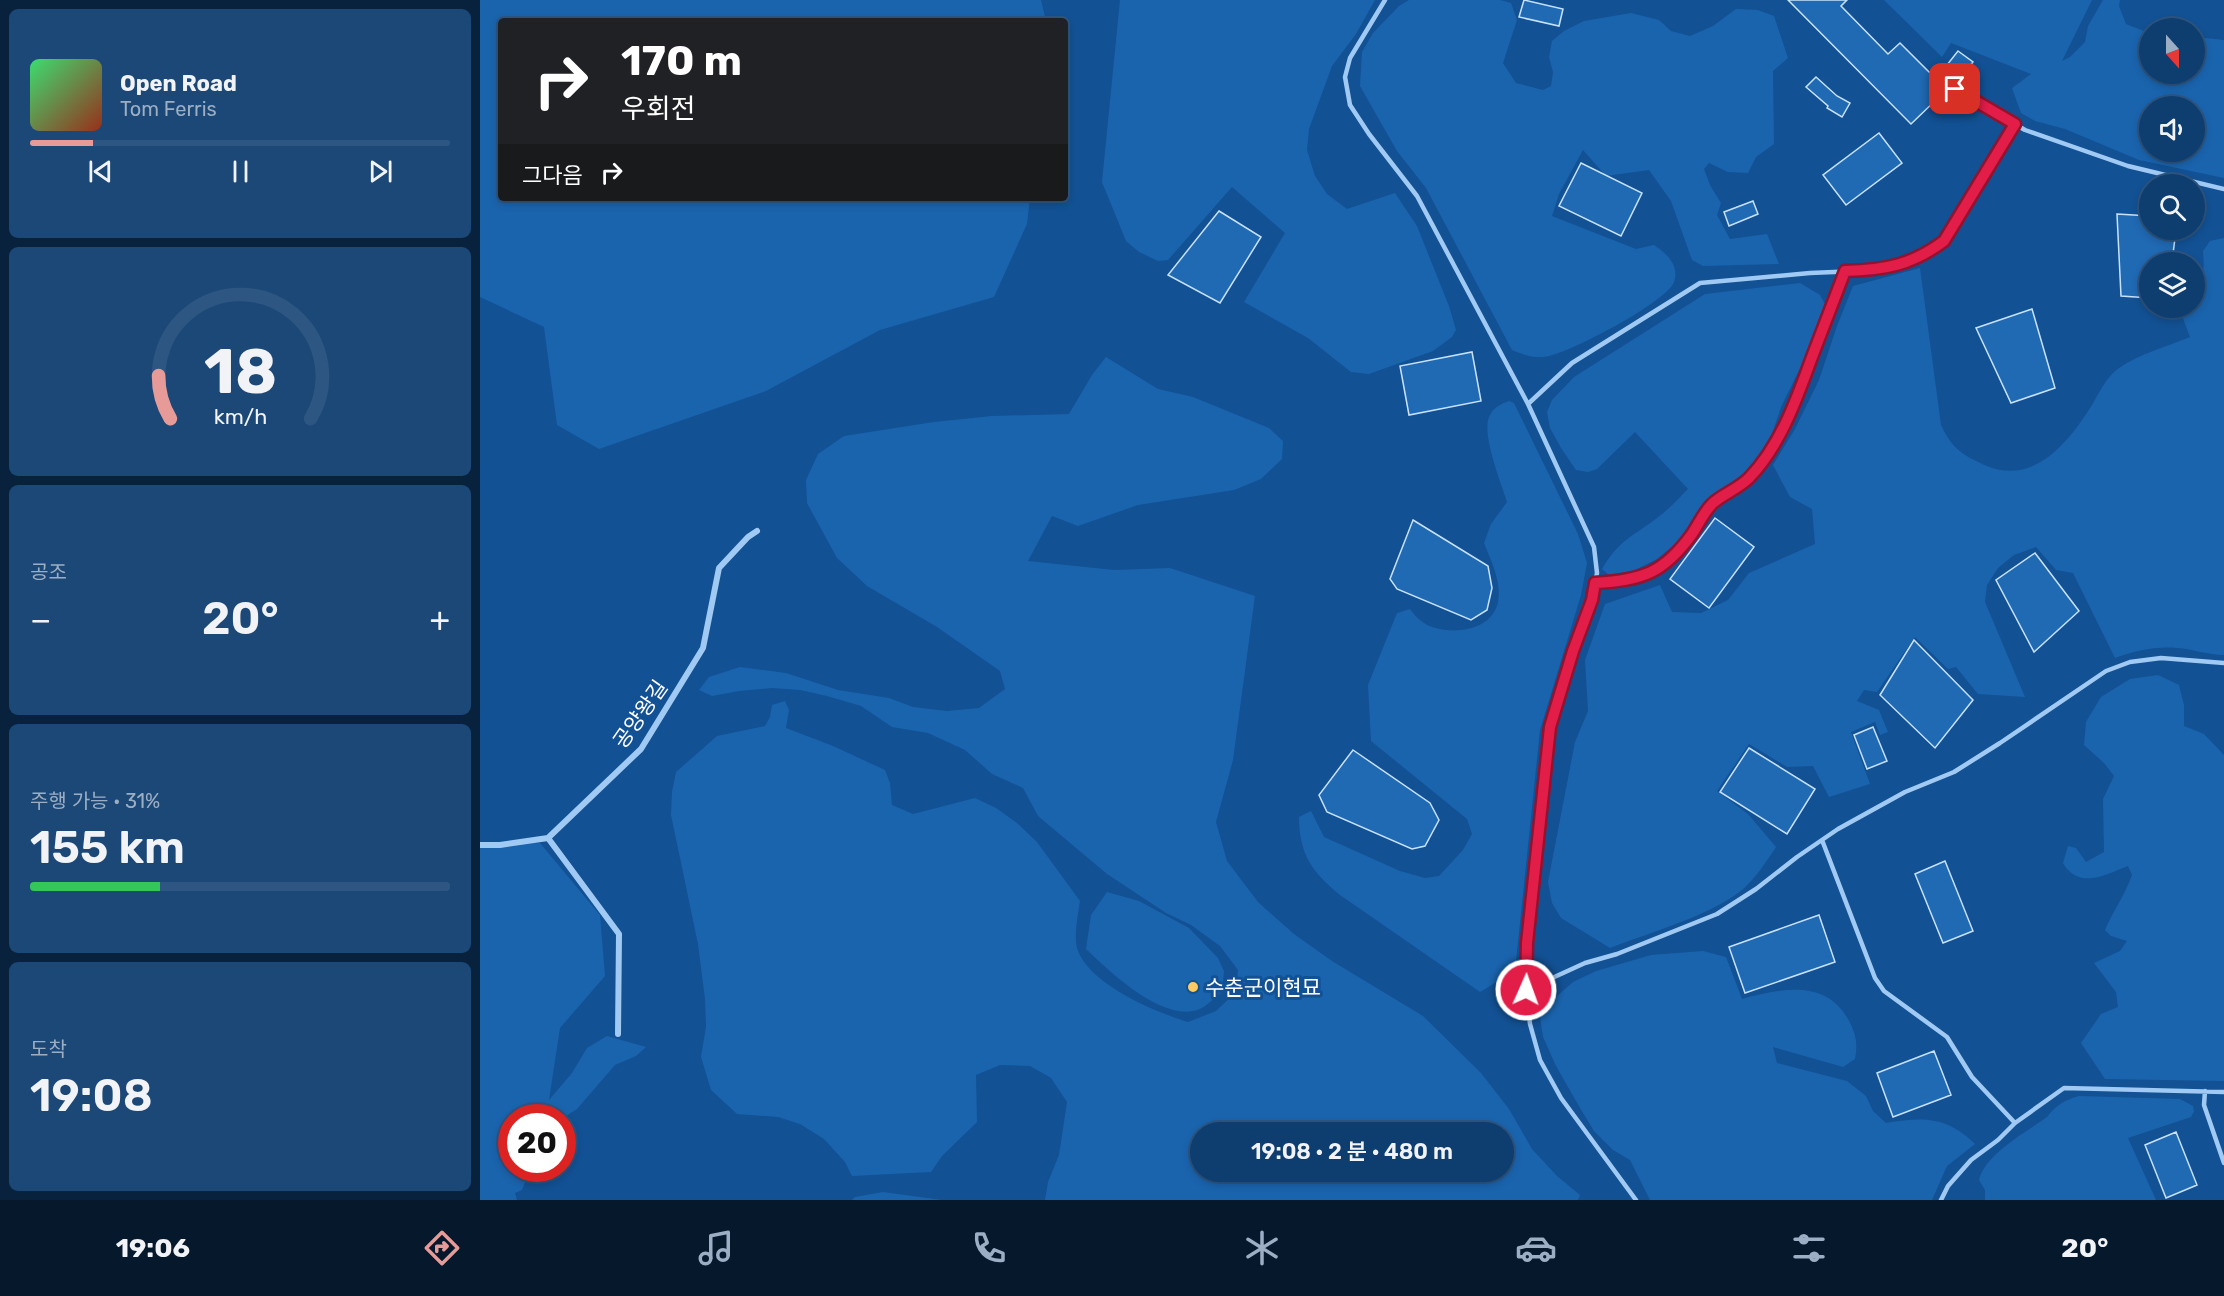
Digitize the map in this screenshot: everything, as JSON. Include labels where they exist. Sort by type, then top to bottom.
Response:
[{"type":"street","name":"공양왕길","points":[[548,838],[641,749],[704,648],[719,568],[748,537],[757,531]]},
{"type":"street","points":[[480,845],[500,845],[548,838],[619,934],[618,1035]]},
{"type":"lane","points":[[1385,0],[1350,58],[1345,77],[1350,105],[1369,134],[1417,196],[1528,404],[1594,547],[1596,573],[1592,600],[1573,651],[1550,727],[1527,943],[1526,990],[1530,1024],[1540,1060],[1561,1098],[1636,1200]]},
{"type":"lane","points":[[1955,89],[2025,130],[2128,166],[2224,189]]},
{"type":"lane","points":[[1528,404],[1572,363],[1700,283],[1882,270],[1907,263],[1931,251],[1944,241],[2015,124]]},
{"type":"lane","points":[[1595,583],[1628,580],[1656,571],[1673,557],[1690,537],[1713,503],[1734,491],[1750,477],[1766,457],[1785,425],[1845,271]]},
{"type":"lane","points":[[1526,990],[1585,963],[1617,954],[1717,914],[1756,889],[1821,840],[1873,808],[1954,772],[2106,671],[2130,662],[2161,658],[2224,663]]},
{"type":"lane","points":[[1821,840],[1875,978],[1884,991],[1947,1037],[1972,1077],[2015,1123]]},
{"type":"lane","points":[[1941,1200],[1947,1186],[1971,1160],[1998,1140],[2015,1123],[2064,1088],[2224,1092]]},
{"type":"lane","points":[[2205,1091],[2204,1105],[2224,1163]]},
{"type":"shaded area","points":[[480,0],[1041,0],[1045,18],[498,18],[498,201],[1030,201],[1027,224],[994,297],[880,330],[766,391],[599,449],[557,425],[544,327],[480,297]]},
{"type":"shaded area","points":[[1120,0],[1375,0],[1356,34],[1332,66],[1309,129],[1307,150],[1315,176],[1327,194],[1347,209],[1395,193],[1417,226],[1449,306],[1456,330],[1452,337],[1433,351],[1369,374],[1351,372],[1308,338],[1244,302],[1285,233],[1232,187],[1168,260],[1158,261],[1139,252],[1126,241],[1102,182]]},
{"type":"shaded area","points":[[1409,0],[1500,0],[1511,3],[1517,20],[1503,63],[1516,83],[1543,90],[1551,86],[1553,72],[1549,57],[1552,41],[1564,31],[1584,21],[1631,13],[1659,20],[1671,31],[1690,36],[1713,26],[1736,9],[1758,10],[1774,16],[1788,58],[1773,71],[1774,144],[1756,157],[1748,173],[1728,172],[1709,163],[1704,169],[1721,203],[1717,215],[1730,239],[1767,234],[1779,264],[1703,266],[1692,260],[1671,201],[1649,170],[1606,176],[1583,150],[1559,194],[1552,216],[1636,249],[1654,245],[1671,260],[1675,270],[1674,282],[1654,302],[1614,327],[1572,348],[1543,357],[1512,350],[1426,188],[1397,151],[1360,86],[1362,52],[1373,33],[1399,6]]},
{"type":"shaded area","points":[[1884,0],[2092,0],[2062,61],[2070,57],[2085,42],[2088,26],[2103,0],[2120,0],[2119,6],[2126,24],[2139,29],[2139,84],[2205,84],[2205,38],[2224,40],[2224,178],[2148,162],[2205,162],[2205,96],[2139,96],[2139,160],[2065,129],[2035,121],[2021,113],[2012,88],[2031,74],[1951,43],[1942,57]]},
{"type":"shaded area","points":[[2224,238],[2224,655],[2183,649],[2153,648],[2115,658],[2073,573],[2056,570],[2036,547],[2014,555],[1998,568],[1987,585],[1985,602],[2025,697],[1978,694],[1956,667],[1948,669],[1915,637],[1877,692],[1864,690],[1857,701],[1879,710],[1888,732],[1880,735],[1875,722],[1851,732],[1870,784],[1829,797],[1813,766],[1787,767],[1749,744],[1717,791],[1748,814],[1776,847],[1742,890],[1714,908],[1610,948],[1561,918],[1552,903],[1548,882],[1575,742],[1588,711],[1585,660],[1605,604],[1660,585],[1672,612],[1701,613],[1728,600],[1749,573],[1815,544],[1812,509],[1790,497],[1773,465],[1795,429],[1819,380],[1853,286],[1920,268],[1941,425],[1945,433],[1954,446],[1972,459],[2004,471],[2021,470],[2036,465],[2062,445],[2115,371],[2145,354],[2190,337],[2183,318],[2205,318],[2205,252],[2203,251],[2210,241]]},
{"type":"shaded area","points":[[1800,283],[1820,295],[1825,304],[1807,354],[1781,407],[1772,434],[1756,460],[1745,473],[1706,500],[1679,541],[1657,559],[1633,571],[1610,576],[1602,569],[1614,551],[1665,512],[1688,489],[1635,432],[1597,469],[1588,472],[1576,470],[1550,428],[1547,412],[1552,400],[1574,377],[1705,294]]},
{"type":"shaded area","points":[[1106,357],[1158,389],[1193,397],[1269,428],[1283,441],[1282,459],[1261,479],[1234,490],[1138,505],[1078,526],[1052,516],[1028,561],[1114,570],[1170,568],[1255,596],[1233,760],[1216,822],[1227,861],[1258,902],[1294,934],[1332,961],[1423,1016],[1481,1073],[1509,1109],[1532,1149],[1557,1176],[1580,1195],[1578,1200],[1045,1200],[1048,1182],[1059,1155],[1067,1102],[1051,1078],[1030,1066],[1000,1065],[976,1075],[977,1122],[942,1156],[931,1172],[852,1176],[845,1162],[824,1139],[800,1124],[778,1117],[737,1114],[711,1090],[701,1057],[706,1027],[698,944],[671,815],[672,792],[676,772],[717,736],[765,726],[770,717],[772,705],[785,701],[789,710],[786,728],[885,770],[890,783],[892,805],[913,814],[975,798],[996,808],[1017,823],[1037,842],[1080,901],[1076,934],[1078,951],[1085,963],[1110,986],[1142,1004],[1188,1022],[1216,1011],[1236,992],[1238,970],[1220,946],[1191,925],[1166,913],[1107,874],[1038,816],[1023,788],[992,774],[965,750],[928,733],[892,727],[861,706],[827,696],[800,690],[772,688],[712,696],[699,690],[709,677],[740,667],[786,673],[838,690],[889,698],[913,707],[947,711],[979,708],[1005,689],[1000,671],[937,627],[867,586],[837,558],[807,503],[806,480],[818,454],[844,436],[934,422],[992,416],[1069,414],[1092,375]]},
{"type":"shaded area","points":[[1509,401],[1514,403],[1578,534],[1587,563],[1581,595],[1540,730],[1515,971],[1480,992],[1330,887],[1315,870],[1305,852],[1301,842],[1299,817],[1311,811],[1324,837],[1400,871],[1425,878],[1439,876],[1463,850],[1472,834],[1467,819],[1371,741],[1368,685],[1397,613],[1410,609],[1420,620],[1432,627],[1462,630],[1481,624],[1489,619],[1494,611],[1498,602],[1498,587],[1484,543],[1491,524],[1507,502],[1489,445],[1488,423],[1494,410]]},
{"type":"shaded area","points":[[2158,675],[2179,685],[2184,705],[2184,726],[2204,734],[2224,755],[2224,1081],[2105,1079],[2081,1043],[2101,1014],[2118,1007],[2116,992],[2094,963],[2120,951],[2127,941],[2111,936],[2105,930],[2132,875],[2128,866],[2102,876],[2085,878],[2069,871],[2063,863],[2068,846],[2076,848],[2086,862],[2104,852],[2103,799],[2114,776],[2104,763],[2084,745],[2086,722],[2101,697],[2130,679]]},
{"type":"shaded area","points":[[540,843],[600,915],[605,976],[560,1028],[549,1100],[572,1073],[587,1048],[607,1036],[646,1047],[636,1056],[615,1065],[576,1110],[576,1104],[498,1104],[498,1182],[525,1182],[522,1190],[515,1193],[517,1200],[480,1200],[480,844]]},
{"type":"shaded area","points":[[1107,892],[1139,901],[1189,928],[1218,958],[1224,971],[1222,992],[1200,1009],[1186,1012],[1170,1009],[1138,993],[1109,970],[1086,949],[1091,915]]},
{"type":"shaded area","points":[[1703,951],[1726,957],[1742,999],[1786,990],[1814,992],[1827,997],[1848,1019],[1856,1039],[1856,1054],[1855,1059],[1843,1067],[1773,1047],[1777,1063],[1847,1081],[1866,1096],[1873,1111],[1886,1123],[1923,1120],[1944,1123],[1975,1144],[1947,1166],[1932,1200],[1650,1200],[1630,1160],[1613,1150],[1594,1131],[1580,1108],[1556,1066],[1543,1037],[1540,1017],[1556,997],[1573,982],[1596,971],[1651,955]]},
{"type":"shaded area","points":[[2079,1096],[2180,1099],[2193,1106],[2194,1111],[2191,1117],[2128,1138],[2156,1200],[1985,1200],[1985,1190],[1979,1180],[1989,1161],[2007,1145],[2047,1117],[2057,1106]]},
{"type":"shaded area","points":[[883,1192],[942,1200],[852,1200],[855,1197]]},
{"type":"building","points":[[1524,0],[1563,9],[1559,26],[1519,17]]},
{"type":"building","points":[[1788,0],[1847,0],[1841,6],[1888,54],[1900,43],[1940,83],[1933,89],[1940,96],[1911,124]]},
{"type":"building","points":[[1958,51],[1973,62],[1961,77],[1947,65]]},
{"type":"building","points":[[1816,77],[1837,96],[1850,103],[1842,117],[1827,108],[1828,106],[1806,87]]},
{"type":"building","points":[[1879,133],[1902,163],[1846,205],[1823,175]]},
{"type":"building","points":[[1581,163],[1642,193],[1621,236],[1559,206]]},
{"type":"building","points":[[1753,201],[1758,214],[1729,226],[1724,212]]},
{"type":"building","points":[[1219,211],[1261,237],[1220,303],[1168,275]]},
{"type":"building","points":[[2117,214],[2139,215],[2139,240],[2175,240],[2173,252],[2139,252],[2139,297],[2121,296]]},
{"type":"building","points":[[2032,309],[2055,388],[2011,403],[1976,328]]},
{"type":"building","points":[[1472,352],[1481,401],[1409,415],[1400,366]]},
{"type":"building","points":[[1715,518],[1754,547],[1709,608],[1670,579]]},
{"type":"building","points":[[1413,520],[1488,566],[1492,588],[1487,610],[1471,620],[1397,589],[1390,579]]},
{"type":"building","points":[[2035,553],[2079,611],[2034,652],[1996,580]]},
{"type":"building","points":[[1914,640],[1973,700],[1935,748],[1880,695]]},
{"type":"building","points":[[1873,727],[1887,761],[1867,769],[1854,735]]},
{"type":"building","points":[[1749,748],[1815,789],[1787,834],[1720,792]]},
{"type":"building","points":[[1353,750],[1430,803],[1439,820],[1425,846],[1412,849],[1327,812],[1319,795]]},
{"type":"building","points":[[1945,861],[1973,931],[1943,943],[1915,874]]},
{"type":"building","points":[[1819,915],[1835,962],[1745,993],[1729,947]]},
{"type":"building","points":[[1934,1051],[1951,1095],[1893,1117],[1877,1073]]},
{"type":"building","points":[[2176,1132],[2197,1185],[2166,1198],[2145,1145]]},
{"type":"place","name":"수춘군이현묘","points":[[1193,987]]},
{"type":"route","points":[[1526,990],[1527,943],[1550,727],[1573,651],[1592,600],[1595,583],[1628,580],[1656,571],[1673,557],[1690,537],[1713,503],[1734,491],[1750,477],[1766,457],[1785,425],[1845,271],[1882,270],[1907,263],[1931,251],[1944,241],[2015,124],[1955,89]]}]
